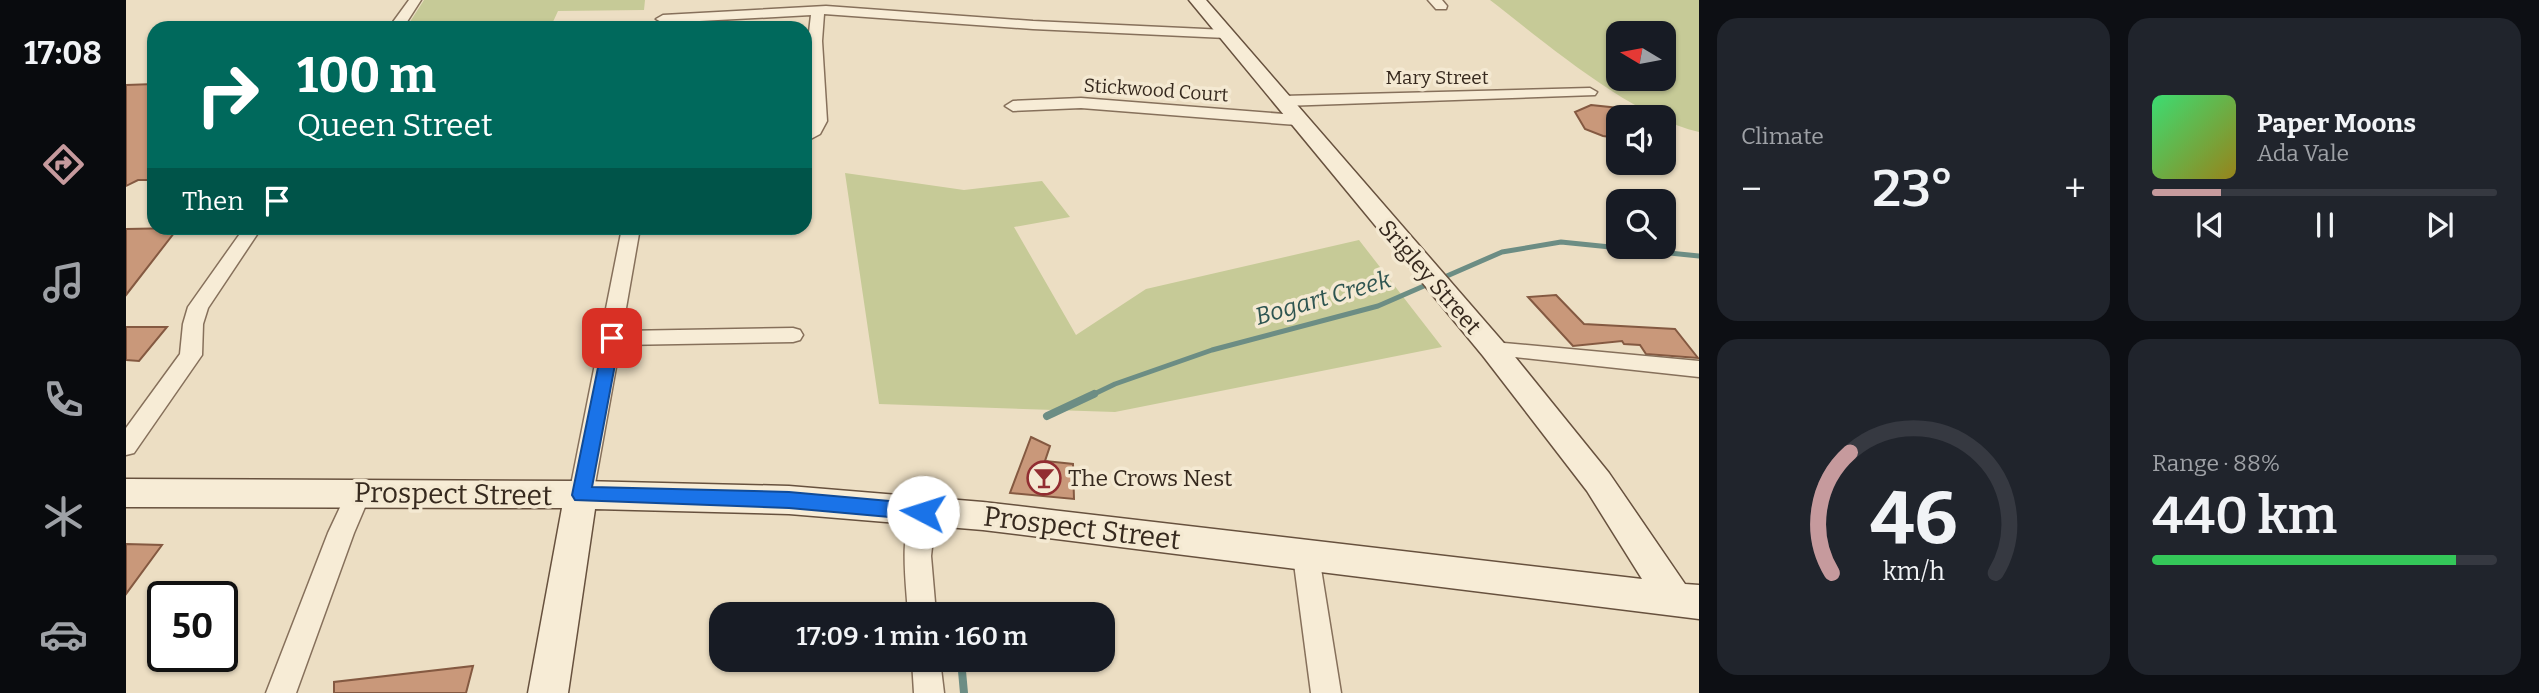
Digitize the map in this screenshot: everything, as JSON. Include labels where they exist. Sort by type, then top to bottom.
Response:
[{"type":"main road","name":"Srigley Street","points":[[1197,0],[1493,349],[1687,600]]},
{"type":"main road","name":"Prospect Street","points":[[126,493],[359,492],[789,500],[983,516],[1687,600]]},
{"type":"main road","points":[[548,693],[581,495]]},
{"type":"street","points":[[401,21],[415,0]]},
{"type":"street","points":[[663,21],[667,0]]},
{"type":"street","points":[[928,0],[936,16]]},
{"type":"street","points":[[812,132],[819,121],[815,41],[818,10]]},
{"type":"street","points":[[687,21],[818,10],[936,16],[1058,27],[1226,34]]},
{"type":"street","name":"Mary Street","points":[[1283,101],[1590,92]]},
{"type":"street","name":"Stickwood Court","points":[[1013,106],[1080,103],[1297,120]]},
{"type":"street","points":[[126,446],[191,355],[193,324],[198,307],[248,235]]},
{"type":"street","points":[[581,495],[630,235]]},
{"type":"street","points":[[612,338],[793,335]]},
{"type":"street","points":[[1493,349],[1699,369]]},
{"type":"street","points":[[281,693],[359,492]]},
{"type":"street","points":[[921,602],[918,556],[923,512]]},
{"type":"street","points":[[1306,556],[1326,693]]},
{"type":"street","points":[[927,672],[929,693]]},
{"type":"green space","points":[[424,0],[645,0],[644,10],[558,11],[553,21],[410,21]]},
{"type":"green space","points":[[1490,0],[1699,0],[1699,132],[1676,125],[1676,105],[1636,105],[1612,91],[1676,91],[1676,21],[1606,21],[1606,87]]},
{"type":"green space","points":[[845,173],[964,190],[1042,181],[1070,217],[1014,227],[1076,335],[1146,289],[1359,240],[1442,347],[1115,412],[879,404]]},
{"type":"building","points":[[147,84],[147,180],[138,180],[126,186],[126,85]]},
{"type":"building","points":[[1591,105],[1606,107],[1606,136],[1585,129],[1575,112]]},
{"type":"building","points":[[126,229],[147,229],[147,235],[173,235],[126,295]]},
{"type":"building","points":[[1556,295],[1584,324],[1675,329],[1698,358],[1646,354],[1640,345],[1624,344],[1622,341],[1573,346],[1528,297]]},
{"type":"building","points":[[126,327],[167,327],[139,361],[126,360]]},
{"type":"building","name":"The Crows Nest","points":[[1031,437],[1050,446],[1045,461],[1073,464],[1074,499],[1010,493]]},
{"type":"building","points":[[126,544],[162,545],[126,594]]},
{"type":"building","points":[[473,666],[466,693],[334,693],[334,682]]},
{"type":"waterway","name":"Bogart Creek","points":[[1090,396],[1115,384],[1212,350],[1378,306],[1502,252],[1561,242],[1699,256]]},
{"type":"waterway","name":"Bogart Creek","points":[[1047,416],[1094,394]]},
{"type":"waterway","name":"Bogart Creek","points":[[962,672],[964,693]]},
{"type":"place","name":"The Crows Nest","points":[[1044,478]]},
{"type":"route","points":[[612,338],[581,495],[789,500],[923,512]]}]
